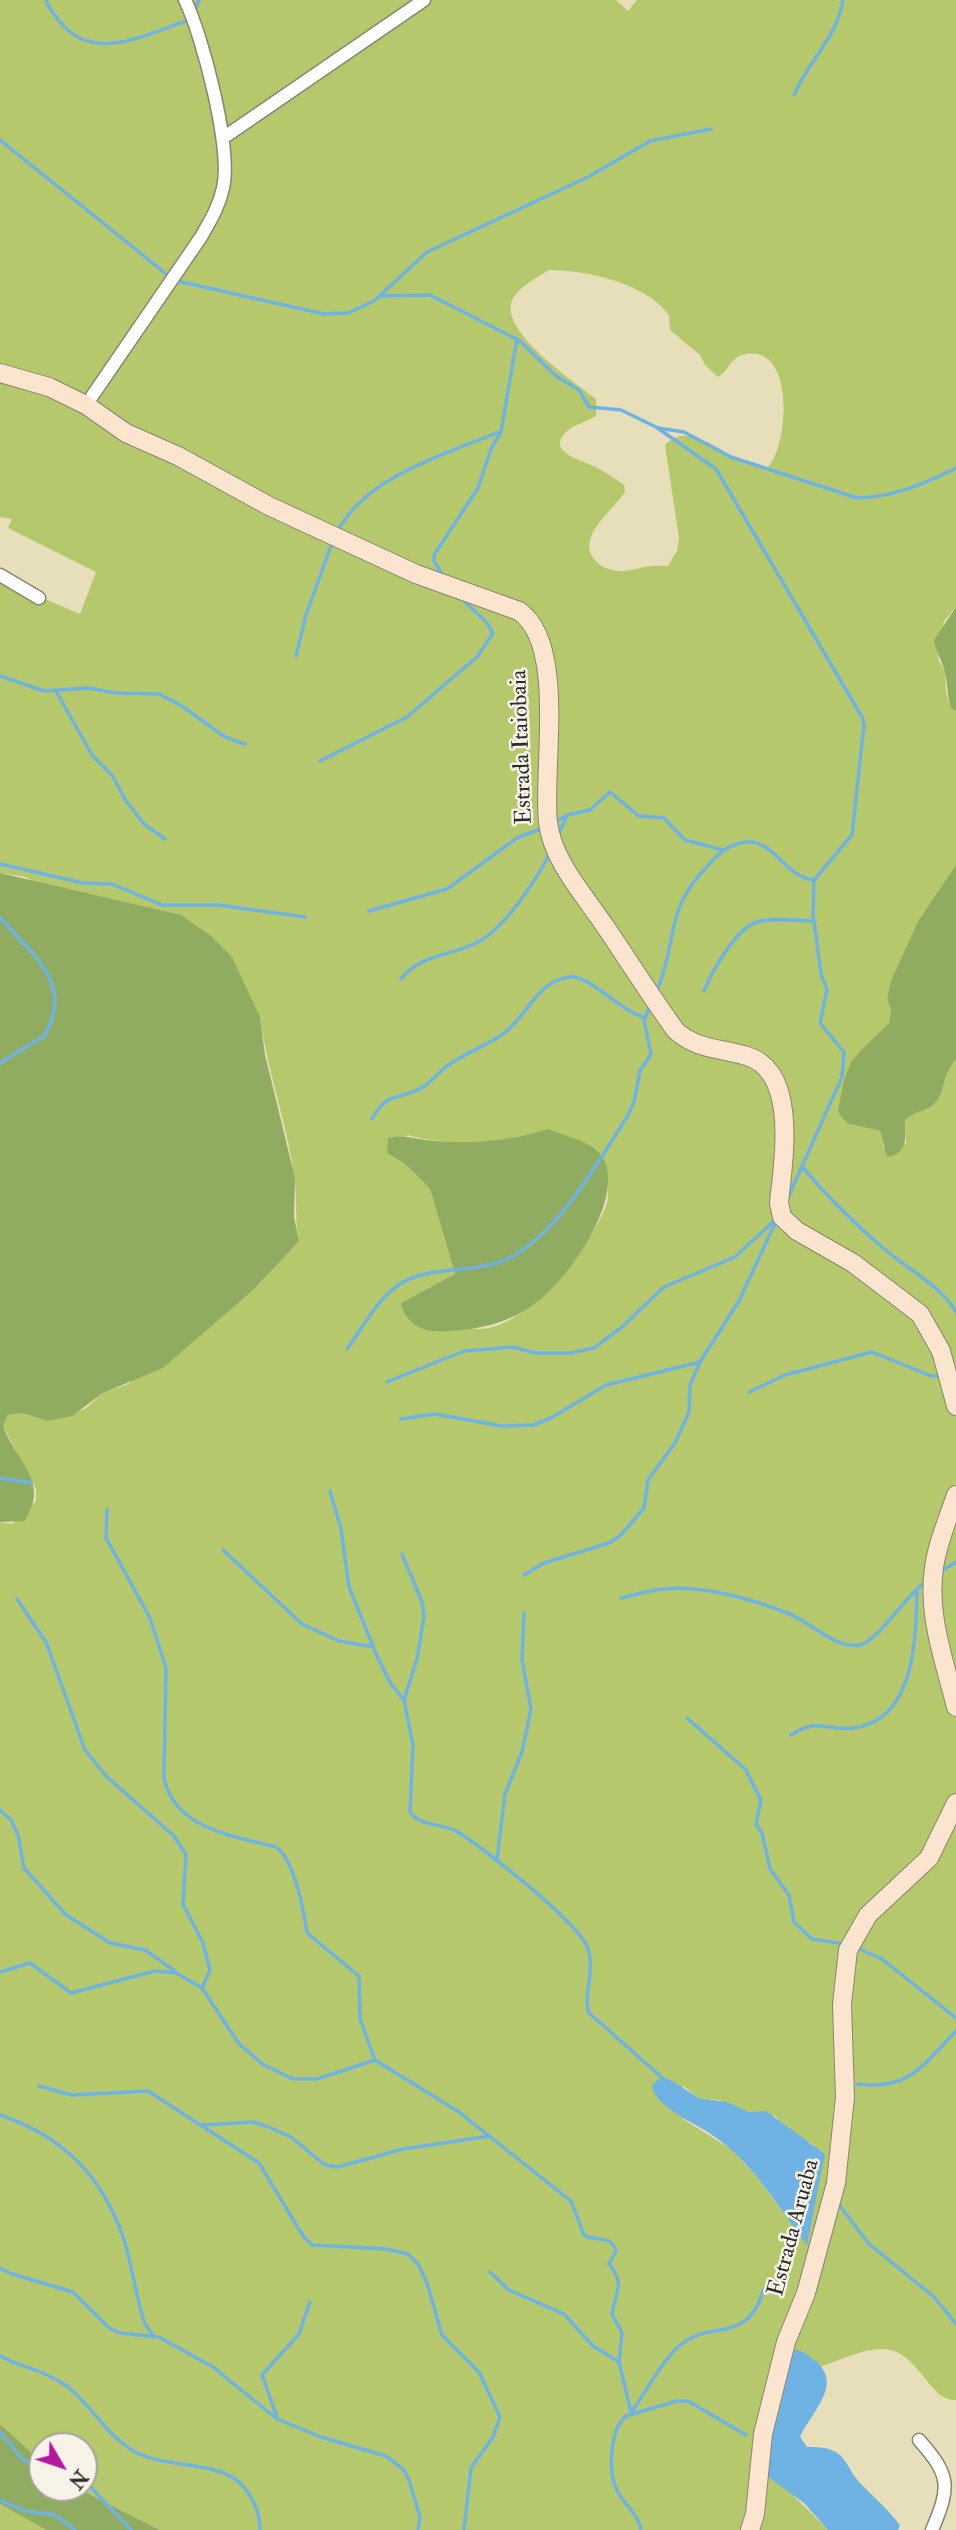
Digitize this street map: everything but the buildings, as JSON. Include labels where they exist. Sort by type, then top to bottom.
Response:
[{"type":"street","points":[[86,405],[215,213],[224,186],[223,138],[202,50],[185,0]]},
{"type":"street","points":[[223,138],[424,0]]},
{"type":"street","name":"Estrada Itaiobaia","points":[[0,373],[35,381],[86,405],[126,433],[178,457],[268,506],[416,574],[519,611],[531,620],[543,647],[550,744],[548,823],[560,856],[676,1031],[698,1046],[750,1057],[773,1076],[784,1111],[779,1203],[782,1217],[797,1231],[853,1264],[920,1314],[940,1351],[956,1406]]},
{"type":"street","points":[[0,575],[39,598]]},
{"type":"street","points":[[956,1496],[938,1550],[933,1583],[939,1642],[956,1707]]},
{"type":"street","name":"Estrada Aruaba","points":[[750,2530],[755,2514],[763,2434],[786,2342],[806,2293],[836,2183],[845,2097],[842,2004],[848,1950],[868,1915],[929,1858],[943,1835],[956,1803]]},
{"type":"street","points":[[919,2440],[941,2465],[945,2482],[932,2530]]},
{"type":"green space","points":[[0,0],[616,0],[628,11],[637,0],[956,0],[956,607],[944,621],[938,659],[945,672],[946,693],[951,708],[956,711],[956,865],[918,921],[891,982],[887,999],[891,1010],[889,1023],[863,1048],[849,1124],[880,1131],[884,1148],[906,1143],[905,1120],[934,1103],[956,1059],[956,2400],[938,2393],[915,2366],[895,2352],[883,2349],[867,2351],[820,2367],[813,2359],[788,2490],[828,2530],[160,2530],[98,2499],[98,2432],[28,2432],[28,2449],[0,2424],[0,1522],[12,1524],[36,1501],[36,1489],[3,1426],[8,1415],[22,1413],[48,1421],[85,1409],[103,1393],[128,1384],[235,1305],[299,1241],[291,1156],[260,1017],[26,877],[0,873],[0,573],[35,595],[80,614],[96,572],[8,528],[12,519],[0,517]],"holes":[[[549,270],[614,280],[646,294],[669,315],[670,330],[700,355],[705,365],[718,377],[738,357],[759,355],[772,363],[779,378],[783,397],[781,438],[768,467],[742,461],[689,436],[677,437],[665,445],[679,538],[677,551],[668,566],[615,571],[601,566],[592,555],[589,546],[591,536],[625,492],[624,485],[600,469],[572,457],[560,444],[567,431],[596,416],[596,399],[557,369],[527,341],[511,313],[512,300],[529,283]],[[548,1130],[607,1176],[607,1203],[588,1240],[573,1261],[536,1301],[497,1326],[470,1328],[401,1303],[455,1274],[430,1189],[405,1164],[387,1153],[408,1135],[442,1141],[478,1142]],[[683,2086],[699,2098],[719,2100],[749,2112],[775,2116],[786,2128],[814,2145],[807,2244],[757,2177],[731,2149],[683,2119]]]},
{"type":"green space","points":[[956,607],[956,711],[951,708],[944,669],[934,640]]},
{"type":"green space","points":[[956,865],[956,1059],[948,1071],[938,1099],[931,1106],[905,1120],[902,1148],[887,1157],[880,1131],[849,1124],[838,1111],[844,1080],[851,1062],[889,1023],[891,1010],[887,999],[891,981],[918,921]]},
{"type":"green space","points":[[0,873],[181,915],[211,936],[232,957],[260,1017],[265,1055],[295,1178],[294,1217],[299,1241],[253,1290],[163,1368],[103,1393],[72,1416],[48,1421],[22,1413],[8,1415],[3,1426],[29,1473],[34,1495],[24,1521],[0,1522]]},
{"type":"green space","points":[[548,1129],[584,1142],[597,1150],[608,1173],[607,1194],[600,1216],[574,1262],[542,1298],[527,1309],[500,1322],[471,1329],[442,1331],[427,1330],[413,1324],[401,1303],[455,1274],[430,1189],[405,1164],[387,1153],[388,1138],[472,1142],[504,1139]]},
{"type":"green space","points":[[0,2424],[28,2449],[28,2502],[98,2502],[98,2499],[160,2530],[46,2530],[0,2504]]},
{"type":"green space","points":[[0,2504],[46,2530],[0,2530]]},
{"type":"water","points":[[659,2079],[669,2079],[699,2098],[727,2102],[749,2112],[766,2111],[825,2154],[807,2245],[740,2158],[712,2135],[677,2114],[660,2100],[652,2085]]},
{"type":"water","points":[[797,2349],[814,2359],[827,2380],[821,2402],[800,2437],[807,2447],[831,2450],[844,2459],[858,2481],[900,2525],[898,2530],[828,2530],[804,2503],[764,2474],[788,2354]]},
{"type":"waterway","points":[[46,0],[61,23],[74,35],[89,42],[122,42],[189,20]]},
{"type":"waterway","points":[[194,11],[199,0]]},
{"type":"waterway","points":[[794,95],[829,38],[843,0]]},
{"type":"waterway","points":[[177,281],[324,314],[348,313],[374,301],[427,252],[588,177],[650,141],[711,129]]},
{"type":"waterway","points":[[0,140],[170,277]]},
{"type":"waterway","points":[[381,296],[430,295],[520,341],[556,376],[579,390],[589,407],[621,410],[656,427],[716,469],[862,717],[864,724],[852,835],[814,880],[813,914],[821,974],[827,990],[820,1023],[844,1052],[842,1077],[787,1200]]},
{"type":"waterway","points":[[444,577],[434,561],[434,555],[478,488],[491,449],[501,432],[517,339]]},
{"type":"waterway","points":[[658,428],[684,432],[731,457],[857,498],[908,489],[956,468]]},
{"type":"waterway","points":[[337,533],[349,514],[385,483],[431,459],[499,432]]},
{"type":"waterway","points":[[296,656],[306,615],[332,543]]},
{"type":"waterway","points":[[320,761],[407,717],[478,656],[493,633],[487,623],[462,599]]},
{"type":"waterway","points":[[0,676],[44,691],[88,688],[116,693],[159,694],[182,706],[225,737],[245,744]]},
{"type":"waterway","points":[[56,691],[92,755],[112,775],[126,801],[144,824],[165,839]]},
{"type":"waterway","points":[[553,823],[568,815],[590,810],[610,792],[639,816],[664,818],[685,840],[723,850]]},
{"type":"waterway","points":[[558,836],[566,818]]},
{"type":"waterway","points":[[369,911],[447,889],[517,838],[543,828]]},
{"type":"waterway","points":[[657,991],[674,923],[686,894],[697,878],[725,850],[745,842],[760,844],[797,874],[814,880]]},
{"type":"waterway","points":[[401,979],[418,964],[468,947],[489,935],[519,902],[550,853]]},
{"type":"waterway","points":[[0,864],[83,883],[112,884],[162,905],[218,905],[305,917]]},
{"type":"waterway","points":[[0,917],[36,957],[52,985],[55,1001],[53,1017],[44,1036],[0,1063]]},
{"type":"waterway","points":[[704,991],[725,952],[749,926],[770,920],[813,921]]},
{"type":"waterway","points":[[372,1119],[389,1100],[423,1087],[454,1061],[503,1034],[541,991],[560,979],[579,978],[624,1008],[644,1017]]},
{"type":"waterway","points":[[347,1349],[376,1307],[397,1286],[422,1275],[498,1263],[529,1246],[561,1214],[603,1154],[634,1102],[640,1071],[651,1054],[644,1020],[651,1004]]},
{"type":"waterway","points":[[803,1168],[862,1229],[892,1256],[932,1285],[956,1312]]},
{"type":"waterway","points":[[524,1575],[544,1563],[609,1543],[620,1536],[644,1508],[648,1480],[675,1443],[689,1412],[690,1385],[700,1362],[739,1301],[777,1219]]},
{"type":"waterway","points":[[387,1382],[464,1351],[513,1347],[535,1353],[570,1353],[594,1348],[622,1327],[664,1287],[735,1257],[774,1221]]},
{"type":"waterway","points":[[749,1392],[785,1375],[872,1352],[931,1376],[942,1376]]},
{"type":"waterway","points":[[401,1419],[435,1414],[502,1426],[533,1425],[551,1418],[606,1385],[700,1362]]},
{"type":"waterway","points":[[0,1478],[31,1483]]},
{"type":"waterway","points":[[330,1491],[341,1529],[349,1587],[377,1656],[391,1684],[404,1700]]},
{"type":"waterway","points":[[107,1509],[106,1538],[150,1618],[166,1668],[164,1778],[170,1795],[180,1809],[208,1828],[276,1847],[282,1853],[297,1886],[307,1933],[359,1976],[360,2019],[375,2060]]},
{"type":"waterway","points":[[223,1550],[302,1624],[339,1641],[373,1647]]},
{"type":"waterway","points":[[402,1554],[422,1602],[424,1616],[417,1659],[404,1700],[413,1745],[410,1812],[426,1823],[458,1832],[508,1869],[568,1922],[581,1937],[590,1957],[588,2012],[667,2082]]},
{"type":"waterway","points":[[940,1572],[956,1562]]},
{"type":"waterway","points":[[621,1598],[653,1590],[680,1588],[728,1594],[790,1614],[835,1641],[854,1646],[870,1640],[928,1580]]},
{"type":"waterway","points":[[791,1735],[815,1726],[853,1728],[874,1722],[889,1710],[901,1693],[908,1674],[913,1652],[917,1589]]},
{"type":"waterway","points":[[17,1599],[46,1642],[85,1750],[106,1776],[174,1836],[186,1855],[183,1904],[203,1943],[210,1970],[202,1988]]},
{"type":"waterway","points":[[497,1859],[505,1794],[522,1752],[531,1709],[522,1660],[524,1613]]},
{"type":"waterway","points":[[687,1718],[746,1770],[761,1800],[756,1824],[762,1833],[770,1869],[789,1895],[794,1922],[812,1939],[844,1944]]},
{"type":"waterway","points":[[0,1810],[11,1820],[18,1835],[24,1868],[65,1914],[110,1943],[145,1950],[175,1971]]},
{"type":"waterway","points":[[855,1947],[882,1959],[956,2018]]},
{"type":"waterway","points":[[0,1972],[30,1963],[71,1993],[155,1971],[176,1973],[202,1988],[239,2044],[264,2065],[293,2079],[317,2079],[375,2060],[459,2112],[571,2201],[584,2235],[606,2240],[613,2245],[616,2251],[609,2264],[617,2277],[618,2288],[612,2314],[622,2333],[619,2362],[631,2412]]},
{"type":"waterway","points":[[857,2084],[890,2083],[914,2073],[956,2031]]},
{"type":"waterway","points":[[39,2086],[72,2095],[148,2091],[259,2163],[303,2236],[312,2245],[386,2249],[408,2254],[418,2264],[427,2283],[442,2335],[479,2372],[500,2417],[493,2437],[471,2468],[464,2530]]},
{"type":"waterway","points":[[0,2115],[42,2134],[60,2146],[90,2175],[113,2212],[122,2234],[144,2322],[152,2334]]},
{"type":"waterway","points":[[204,2125],[253,2122],[266,2126],[291,2137],[325,2165],[338,2167],[403,2149],[490,2136]]},
{"type":"waterway","points":[[838,2203],[868,2243],[934,2297],[956,2324]]},
{"type":"waterway","points":[[0,2268],[73,2292],[109,2328],[120,2333],[159,2337],[213,2367],[277,2419],[321,2437],[386,2456],[404,2470],[409,2480],[420,2517],[418,2530]]},
{"type":"waterway","points":[[490,2272],[509,2290],[564,2314],[593,2346],[619,2362]]},
{"type":"waterway","points":[[633,2410],[678,2347],[702,2334],[738,2325],[748,2318],[756,2307],[763,2290]]},
{"type":"waterway","points":[[277,2417],[262,2375],[299,2334],[310,2302]]},
{"type":"waterway","points":[[0,2356],[52,2377],[68,2387],[109,2431],[137,2453],[161,2461],[213,2470],[235,2479],[246,2489],[254,2502],[260,2530]]},
{"type":"waterway","points":[[641,2530],[637,2518],[619,2494],[613,2480],[611,2461],[614,2440],[626,2416],[677,2401],[688,2401],[746,2435]]},
{"type":"waterway","points":[[0,2432],[23,2460],[28,2462]]},
{"type":"waterway","points":[[98,2495],[131,2530]]},
{"type":"waterway","points":[[0,2500],[25,2511],[55,2515],[75,2530]]}]
